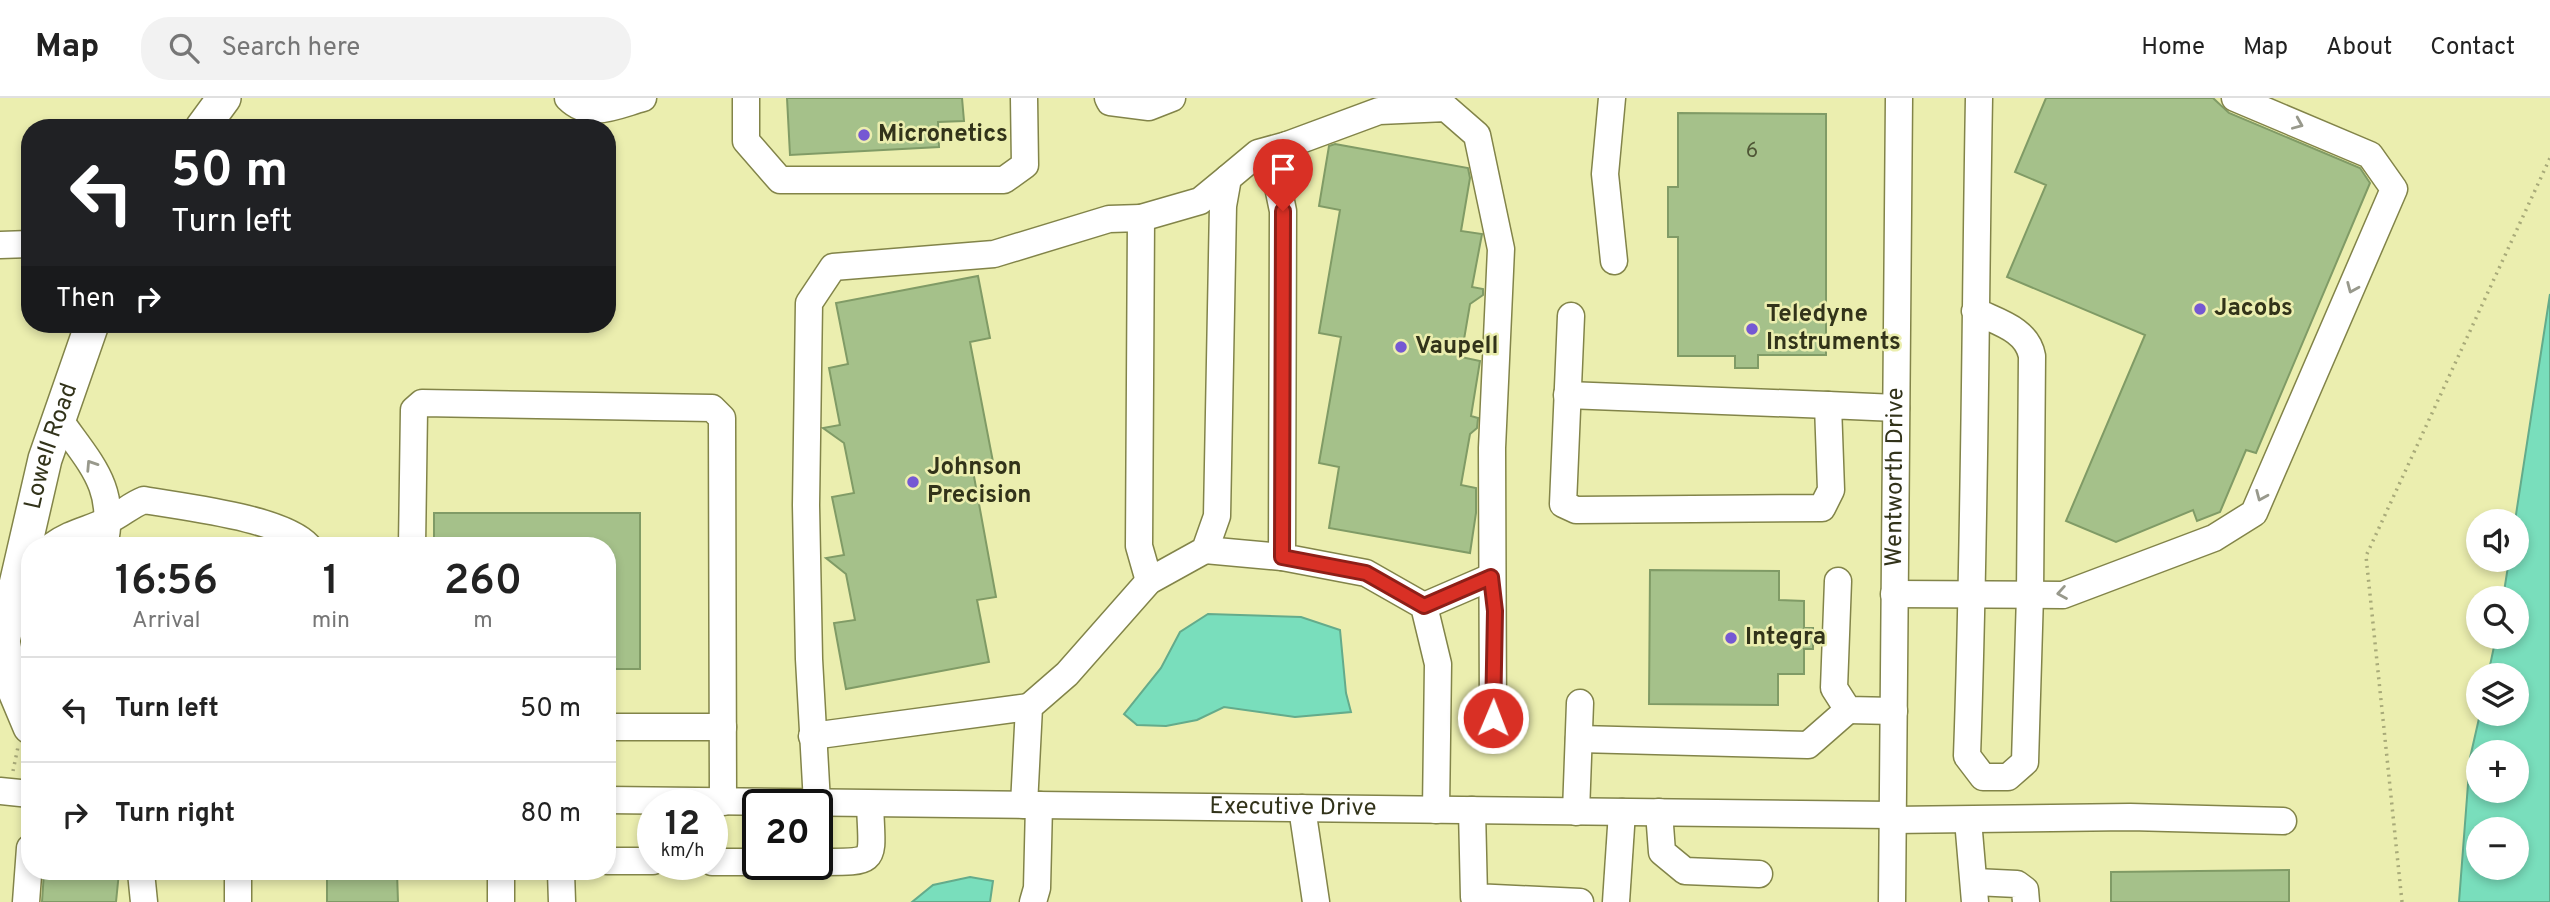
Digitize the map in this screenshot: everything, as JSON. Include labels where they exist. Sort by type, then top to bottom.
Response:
[{"type":"main road","points":[[209,119],[224,98]]},
{"type":"main road","name":"Lowell Road","points":[[29,537],[36,492],[57,416],[89,333]]},
{"type":"main road","name":"Lowell Road","points":[[1,648],[21,581]]},
{"type":"main road","points":[[1,648],[21,717]]},
{"type":"street","points":[[568,98],[587,110],[600,110],[643,98]]},
{"type":"street","points":[[746,98],[746,141],[780,180],[1004,180],[1025,165],[1024,98]]},
{"type":"street","points":[[1108,98],[1110,102],[1149,107],[1172,98]]},
{"type":"street","points":[[1612,98],[1605,174],[1614,261]]},
{"type":"street","name":"Wentworth Drive","points":[[1892,817],[1899,98]]},
{"type":"street","points":[[1975,311],[2018,332],[2030,345],[2030,595],[2025,762],[2008,777],[1983,777],[1967,756],[1973,594],[1975,311],[1979,98]]},
{"type":"street","points":[[1894,594],[2063,595],[2214,538],[2253,513],[2395,189],[2370,155],[2235,98]]},
{"type":"street","points":[[816,789],[806,505],[809,303],[833,267],[994,254],[1109,219],[1141,218],[1200,201],[1258,153],[1379,111],[1446,108],[1477,135],[1502,248],[1492,449],[1491,577],[1495,611],[1493,718]]},
{"type":"street","points":[[1282,557],[1283,211],[1276,177],[1287,145]]},
{"type":"street","points":[[1205,550],[1217,516],[1223,206],[1228,178]]},
{"type":"street","points":[[1141,218],[1139,546],[1149,582]]},
{"type":"street","points":[[0,245],[21,244]]},
{"type":"street","points":[[1571,316],[1563,504],[1577,510],[1822,508],[1831,490],[1828,405]]},
{"type":"street","points":[[1567,395],[1896,408]]},
{"type":"street","points":[[412,537],[414,410],[422,403],[712,408],[722,418],[723,789]]},
{"type":"street","points":[[57,416],[106,489],[110,520],[106,537]]},
{"type":"street","points":[[66,537],[81,528],[110,520],[129,506],[144,500],[266,524],[297,537]]},
{"type":"street","points":[[812,736],[1029,707],[1067,674],[1149,582],[1205,550],[1282,557],[1366,573],[1424,606],[1437,664],[1436,810]]},
{"type":"street","points":[[1424,606],[1491,577]]},
{"type":"street","points":[[1838,581],[1834,688],[1848,710]]},
{"type":"street","points":[[1576,813],[1580,703]]},
{"type":"street","points":[[1029,707],[1031,805],[1038,888],[1033,902]]},
{"type":"street","points":[[1578,738],[1808,745],[1848,710],[1894,710]]},
{"type":"street","points":[[616,727],[723,727]]},
{"type":"street","name":"Executive Drive","points":[[616,800],[637,801]]},
{"type":"street","name":"Executive Drive","points":[[833,803],[1576,813],[1622,811],[1968,820],[2130,817],[2283,821]]},
{"type":"street","points":[[833,862],[862,862],[868,858],[871,849],[870,804]]},
{"type":"street","points":[[1302,808],[1316,902]]},
{"type":"street","points":[[1472,810],[1474,900],[1580,902]]},
{"type":"street","points":[[1616,902],[1622,811]]},
{"type":"street","points":[[1660,812],[1662,852],[1685,871],[1759,874]]},
{"type":"street","points":[[1892,817],[1892,902]]},
{"type":"street","points":[[1968,820],[1975,892],[2017,884],[2025,890],[2026,902]]},
{"type":"street","points":[[616,861],[637,862]]},
{"type":"street","points":[[26,902],[28,880]]},
{"type":"street","points":[[142,880],[144,902]]},
{"type":"street","points":[[238,880],[239,902]]},
{"type":"street","points":[[501,880],[501,902]]},
{"type":"street","points":[[561,880],[562,902]]},
{"type":"path","points":[[2402,902],[2366,556],[2550,158]]},
{"type":"path","points":[[14,787],[21,751]]},
{"type":"shaded area","points":[[2550,294],[2550,902],[2459,902],[2467,803],[2529,803],[2529,740],[2474,740],[2477,726],[2529,726],[2529,663],[2491,663],[2493,649],[2529,649],[2529,586],[2505,586],[2507,572],[2529,572],[2529,509],[2517,509]]},
{"type":"shaded area","points":[[1208,614],[1301,617],[1340,630],[1346,693],[1351,712],[1295,717],[1224,707],[1197,720],[1166,726],[1137,725],[1124,714],[1161,668],[1180,632]]},
{"type":"shaded area","points":[[970,877],[993,881],[990,902],[912,902],[933,885]]},
{"type":"building","name":"Micronetics","points":[[787,98],[962,98],[964,121],[938,122],[939,147],[790,155]]},
{"type":"building","name":"Jacobs","points":[[2046,98],[2213,98],[2229,113],[2360,168],[2370,183],[2256,453],[2246,450],[2220,512],[2197,521],[2193,510],[2116,542],[2066,521],[2145,335],[2007,277],[2046,185],[2015,172]]},
{"type":"building","points":[[1678,113],[1826,114],[1826,355],[1758,355],[1758,368],[1735,368],[1735,356],[1678,356],[1678,237],[1668,237],[1668,187],[1678,187]]},
{"type":"building","name":"Vaupell","points":[[1335,144],[1468,168],[1470,178],[1461,231],[1482,234],[1472,287],[1483,289],[1483,295],[1470,304],[1461,357],[1480,361],[1471,416],[1478,418],[1477,428],[1470,434],[1461,485],[1476,488],[1476,513],[1470,553],[1329,528],[1339,467],[1319,463],[1341,337],[1319,333],[1340,210],[1319,206],[1329,146]]},
{"type":"building","name":"Johnson Precision","points":[[978,276],[990,338],[970,342],[994,467],[973,471],[996,597],[977,600],[989,662],[846,689],[834,623],[855,620],[846,574],[826,558],[844,555],[832,497],[854,493],[844,443],[823,428],[840,425],[829,368],[848,364],[836,303]]},
{"type":"building","points":[[434,513],[640,513],[640,669],[616,669],[616,537],[434,537]]},
{"type":"building","name":"Integra","points":[[1650,570],[1779,571],[1779,600],[1804,601],[1804,628],[1813,628],[1813,649],[1804,649],[1804,674],[1778,674],[1778,705],[1649,704]]},
{"type":"building","points":[[2289,870],[2289,902],[2111,902],[2111,872]]},
{"type":"building","points":[[43,880],[118,880],[116,902],[42,902]]},
{"type":"building","points":[[327,880],[397,880],[398,902],[327,902]]},
{"type":"place","name":"Micronetics","points":[[864,135]]},
{"type":"place","name":"Jacobs","points":[[2200,309]]},
{"type":"place","name":"Teledyne Instruments","points":[[1752,329]]},
{"type":"place","name":"Vaupell","points":[[1401,347]]},
{"type":"place","name":"Johnson Precision","points":[[913,482]]},
{"type":"place","name":"Integra","points":[[1731,638]]},
{"type":"route","points":[[1283,211],[1282,557],[1366,573],[1424,606],[1491,577],[1495,611],[1493,718]]}]
